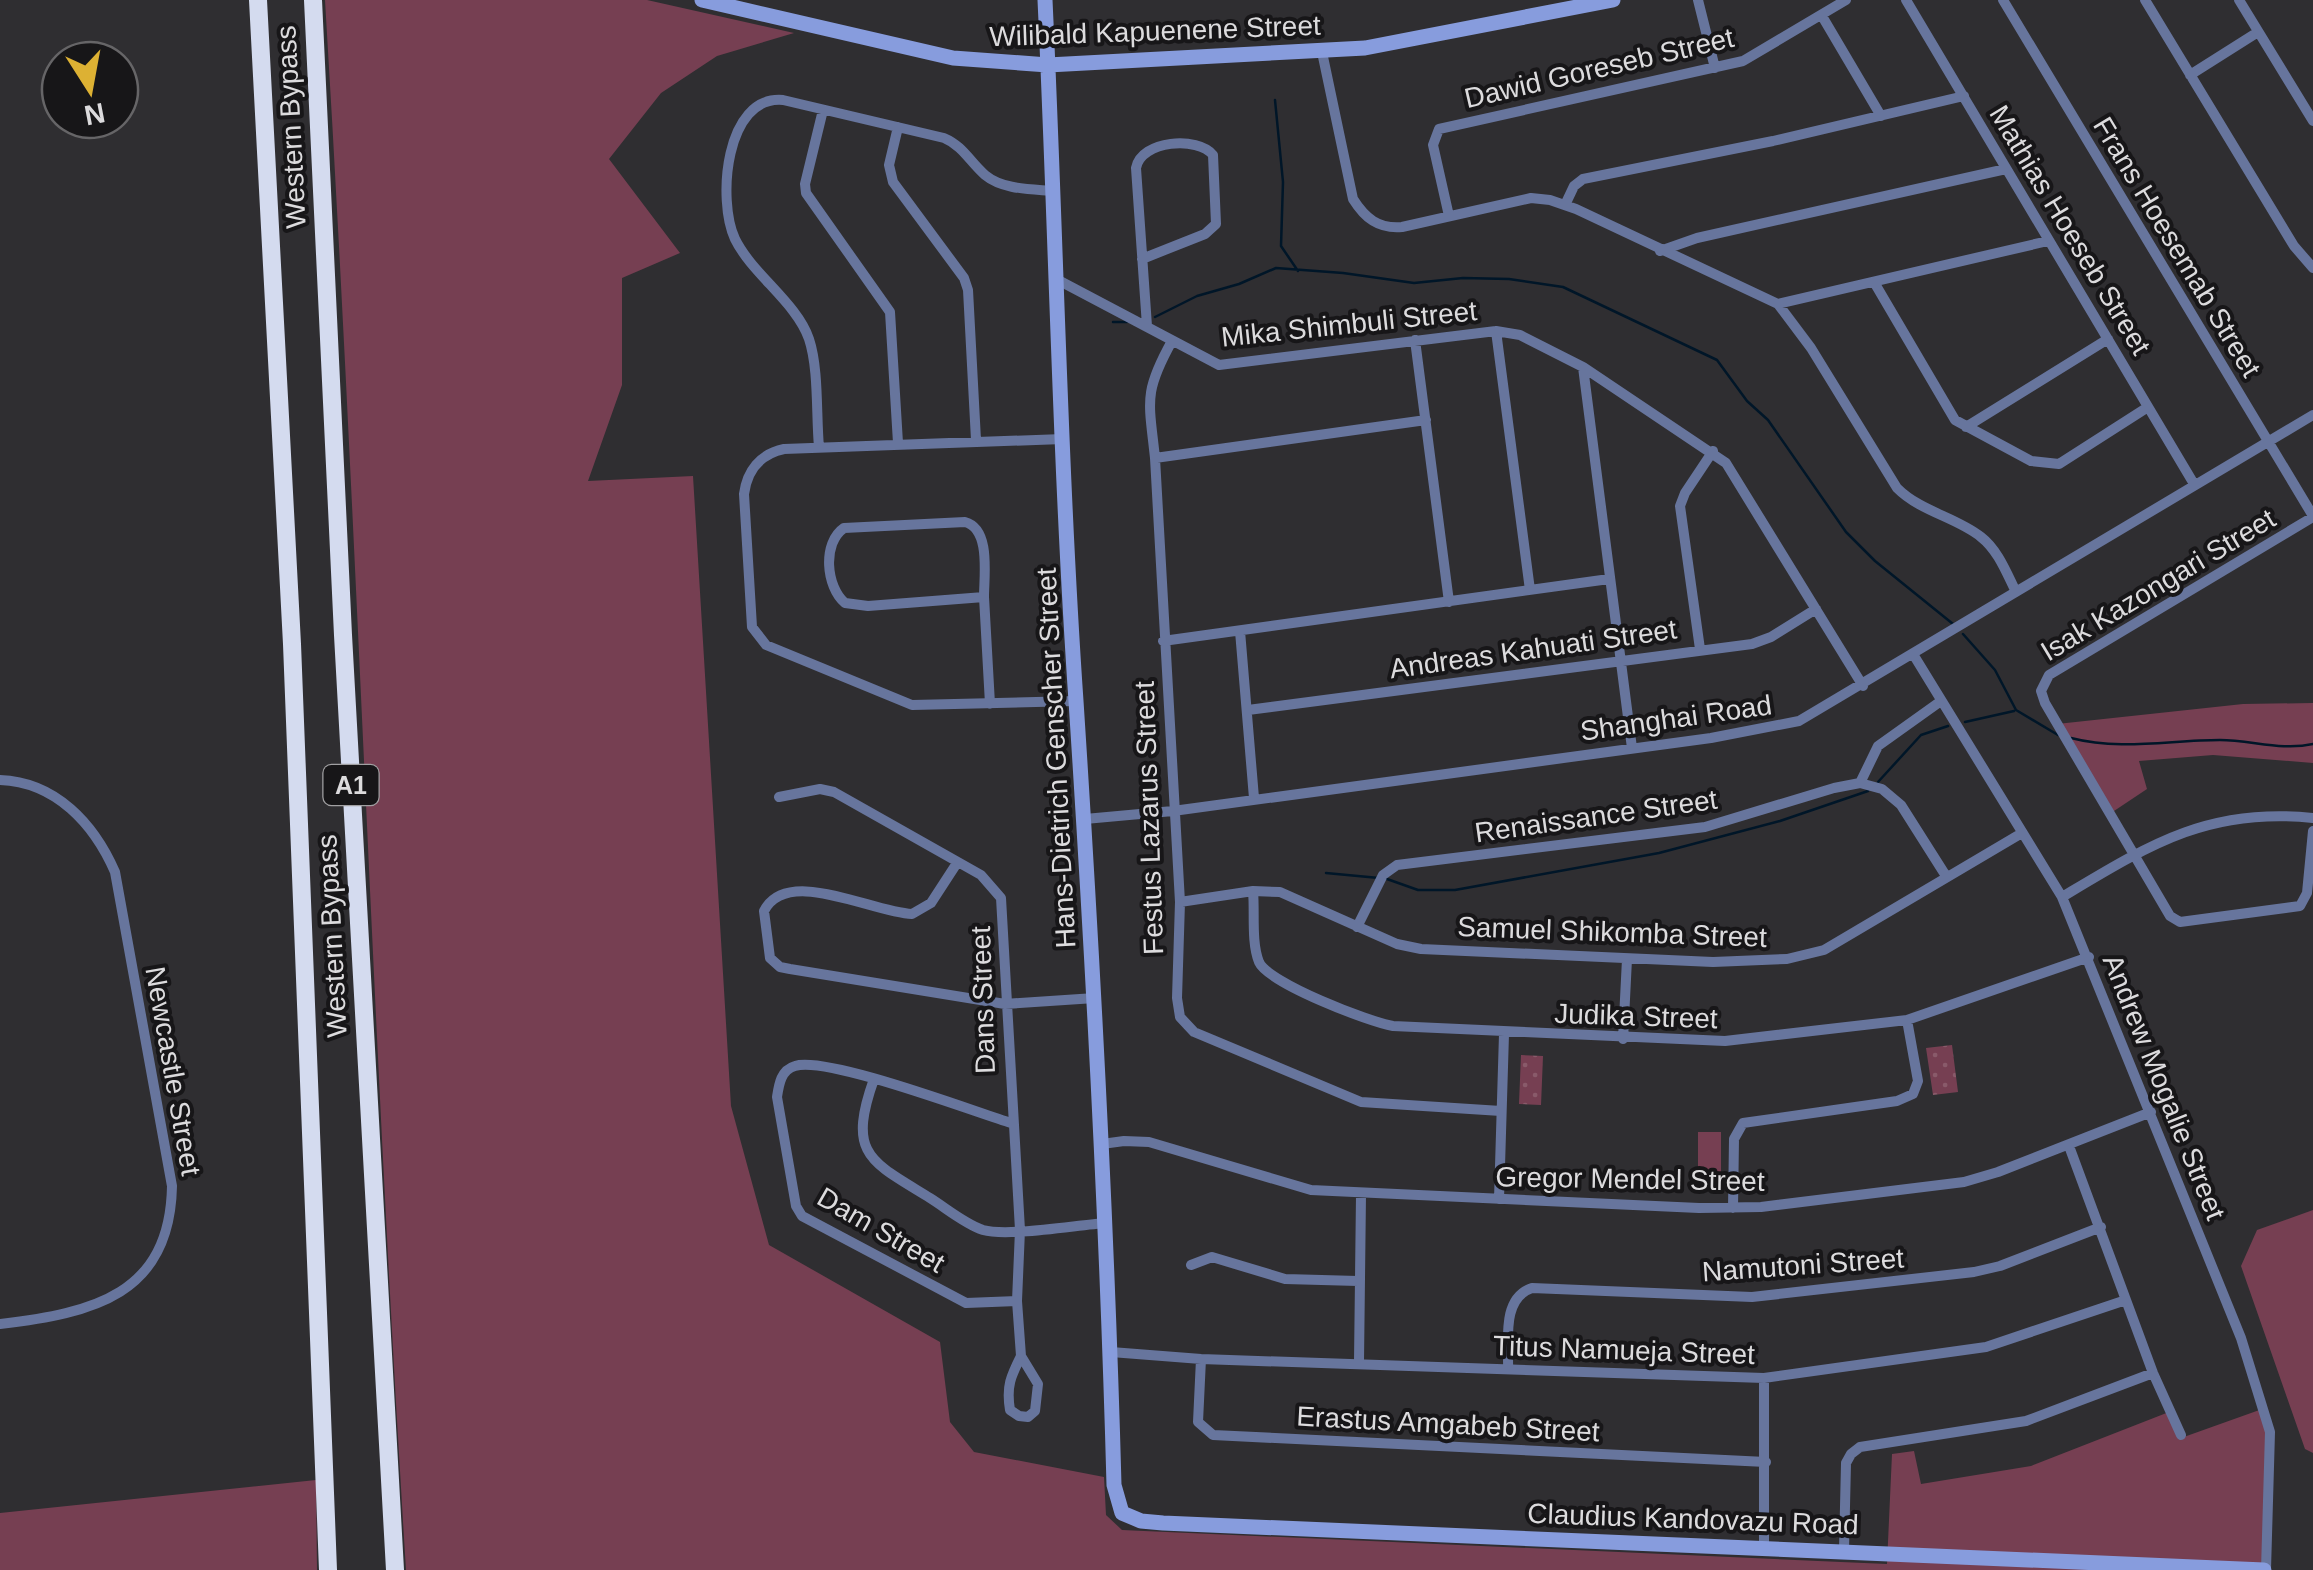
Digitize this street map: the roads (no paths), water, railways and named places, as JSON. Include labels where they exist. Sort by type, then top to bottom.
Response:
[{"type":"highway","name":"Western Bypass","points":[[258,0],[292,644],[328,1570]]},
{"type":"highway","name":"Western Bypass","points":[[313,0],[345,673],[395,1570]]},
{"type":"street","name":"Wilibald Kapuenene Street","points":[[702,0],[952,58],[1048,65],[1322,52],[1406,42],[1612,0]]},
{"type":"street","name":"Hans-Dietrich Genscher Street","points":[[1045,0],[1076,700],[1106,1223],[1114,1485],[1122,1513]]},
{"type":"street","points":[[1698,0],[1715,68]]},
{"type":"street","name":"Dawid Goreseb Street","points":[[1448,216],[1433,144],[1439,129],[1743,61],[1846,0]]},
{"type":"street","name":"Mathias Hoeseb Street","points":[[1906,0],[2194,484]]},
{"type":"street","name":"Frans Hoesemab Street","points":[[2004,0],[2313,517]]},
{"type":"street","points":[[2145,0],[2294,246],[2313,268]]},
{"type":"street","points":[[2238,0],[2313,121]]},
{"type":"street","points":[[1822,16],[1881,116]]},
{"type":"street","points":[[2190,74],[2258,32]]},
{"type":"street","points":[[1322,52],[1353,199],[1374,222],[1392,228],[1532,198],[1566,205],[1778,304],[1811,348],[1897,488],[1918,504],[1982,537],[2016,592]]},
{"type":"street","points":[[1566,205],[1574,186],[1583,179],[1964,96]]},
{"type":"street","points":[[819,447],[809,338],[736,241],[731,226],[726,179],[733,142],[752,112],[762,103],[778,99],[952,141],[993,180],[1054,191]]},
{"type":"street","points":[[823,110],[806,193],[890,312],[898,443]]},
{"type":"street","points":[[898,127],[889,166],[893,182],[964,278],[968,290],[976,440]]},
{"type":"street","points":[[1142,259],[1205,234],[1216,224],[1213,156],[1204,146],[1185,144],[1148,149],[1138,160],[1142,259],[1147,326]]},
{"type":"street","points":[[1660,251],[1697,238],[2006,169]]},
{"type":"street","points":[[1778,304],[2048,240]]},
{"type":"street","name":"Mika Shimbuli Street","points":[[1058,280],[1212,363],[1228,366],[1496,331],[1534,341],[1583,367],[1713,452],[1736,474],[1862,686]]},
{"type":"street","points":[[1874,282],[1946,409],[1966,428],[2038,464],[2059,464],[2148,407]]},
{"type":"street","points":[[1496,331],[1530,590]]},
{"type":"street","points":[[1966,428],[2108,338]]},
{"type":"street","points":[[1415,340],[1449,602]]},
{"type":"street","name":"Festus Lazarus Street","points":[[1172,341],[1150,390],[1180,902],[1180,1017],[1194,1032],[1361,1102],[1501,1111]]},
{"type":"street","points":[[1583,367],[1632,748]]},
{"type":"street","name":"Shanghai Road","points":[[1085,819],[1174,811],[1780,726],[1812,715],[1862,686],[2313,415]]},
{"type":"street","points":[[1155,458],[1426,420]]},
{"type":"street","points":[[1064,438],[773,451],[756,464],[746,480],[744,494],[751,618],[760,640],[775,650],[904,703],[928,707],[1076,700]]},
{"type":"street","points":[[1700,648],[1680,506],[1713,452]]},
{"type":"street","name":"Isak Kazongari Street","points":[[2136,853],[2044,702],[2041,686],[2049,676],[2313,517]]},
{"type":"street","points":[[984,597],[868,606],[845,603],[831,581],[832,540],[844,528],[972,524],[981,535],[990,704]]},
{"type":"street","points":[[1163,642],[1609,579]]},
{"type":"street","name":"Andreas Kahuati Street","points":[[1248,710],[1762,641],[1816,609]]},
{"type":"street","points":[[1240,631],[1254,798]]},
{"type":"street","name":"Andrew Mogalie Street","points":[[1913,654],[2062,897],[2266,1408],[2270,1446],[2265,1570]]},
{"type":"street","points":[[1942,701],[1878,746],[1860,783],[1882,789],[1901,805],[1946,876]]},
{"type":"street","name":"Newcastle Street","points":[[0,780],[37,786],[64,802],[83,818],[104,846],[115,872],[172,1186],[165,1238],[155,1260],[140,1278],[116,1296],[94,1304],[0,1324]]},
{"type":"street","name":"Renaissance Street","points":[[1357,928],[1383,874],[1397,865],[1705,827],[1860,783]]},
{"type":"street","name":"Dans Street","points":[[779,797],[820,789],[834,792],[990,882],[1000,898],[1020,1230],[1016,1301],[1022,1356],[1038,1384],[1035,1411],[1028,1417],[1014,1414],[1008,1393],[1008,1380],[1022,1356]]},
{"type":"street","points":[[2062,897],[2136,853],[2201,825],[2266,815],[2313,818]]},
{"type":"street","points":[[2136,853],[2170,916],[2180,922],[2204,920],[2300,906],[2308,893],[2313,832]]},
{"type":"street","name":"Samuel Shikomba Street","points":[[1180,902],[1254,891],[1280,892],[1357,928],[1421,949],[1713,962],[1787,959],[1813,954],[2022,833]]},
{"type":"street","points":[[957,862],[931,903],[912,914],[808,891],[782,892],[774,896],[764,911],[768,953],[775,964],[790,969],[1004,1004],[1095,998]]},
{"type":"street","name":"Judika Street","points":[[1254,891],[1258,956],[1263,968],[1274,978],[1384,1024],[1504,1034],[1725,1042],[1907,1020],[2088,957]]},
{"type":"street","points":[[1624,1039],[1627,959]]},
{"type":"street","points":[[1733,1208],[1734,1139],[1742,1123],[1897,1102],[1913,1094],[1918,1081],[1907,1020]]},
{"type":"street","points":[[1498,1199],[1504,1034]]},
{"type":"street","name":"Dam Street","points":[[1011,1123],[874,1079],[809,1064],[793,1066],[781,1078],[778,1097],[802,1216],[966,1303],[1016,1301]]},
{"type":"street","points":[[874,1079],[862,1116],[868,1154],[876,1165],[980,1229],[1106,1223]]},
{"type":"street","name":"Gregor Mendel Street","points":[[1102,1144],[1124,1140],[1149,1142],[1292,1187],[1361,1195],[1733,1208],[1964,1182],[2151,1112]]},
{"type":"street","points":[[2068,1146],[2153,1373],[2182,1435]]},
{"type":"street","points":[[1359,1362],[1361,1195]]},
{"type":"street","name":"Namutoni Street","points":[[1508,1369],[1511,1308],[1518,1296],[1532,1288],[1752,1298],[1974,1272],[2101,1228]]},
{"type":"street","points":[[1192,1265],[1212,1257],[1285,1279],[1358,1281]]},
{"type":"street","name":"Titus Namueja Street","points":[[1111,1352],[1201,1359],[1764,1378],[1986,1348],[2126,1300]]},
{"type":"street","name":"Erastus Amgabeb Street","points":[[1201,1359],[1198,1422],[1213,1435],[1766,1462]]},
{"type":"street","points":[[1844,1550],[1846,1464],[1850,1454],[1860,1447],[2026,1421],[2153,1373]]},
{"type":"street","points":[[1764,1378],[1764,1546]]},
{"type":"street","name":"Claudius Kandovazu Road","points":[[1122,1513],[1140,1522],[2265,1570]]},
{"type":"waterway","points":[[1275,100],[1283,182],[1281,246],[1298,271]]},
{"type":"waterway","points":[[1155,317],[1197,296],[1276,268],[1414,283],[1509,279],[1563,287],[1717,360],[1747,401],[1768,420],[1846,532],[1875,561],[1953,624]]},
{"type":"waterway","points":[[1113,322],[1127,322]]},
{"type":"waterway","points":[[1963,634],[1995,670],[2016,710],[2058,735]]},
{"type":"waterway","points":[[1965,722],[2014,711]]},
{"type":"waterway","points":[[1878,782],[1921,735],[1948,726]]},
{"type":"waterway","points":[[2071,738],[2127,744],[2220,740],[2313,744]]},
{"type":"waterway","points":[[1387,879],[1418,890],[1455,890],[1659,853],[1780,821],[1868,791]]},
{"type":"waterway","points":[[1326,873],[1379,878]]}]
